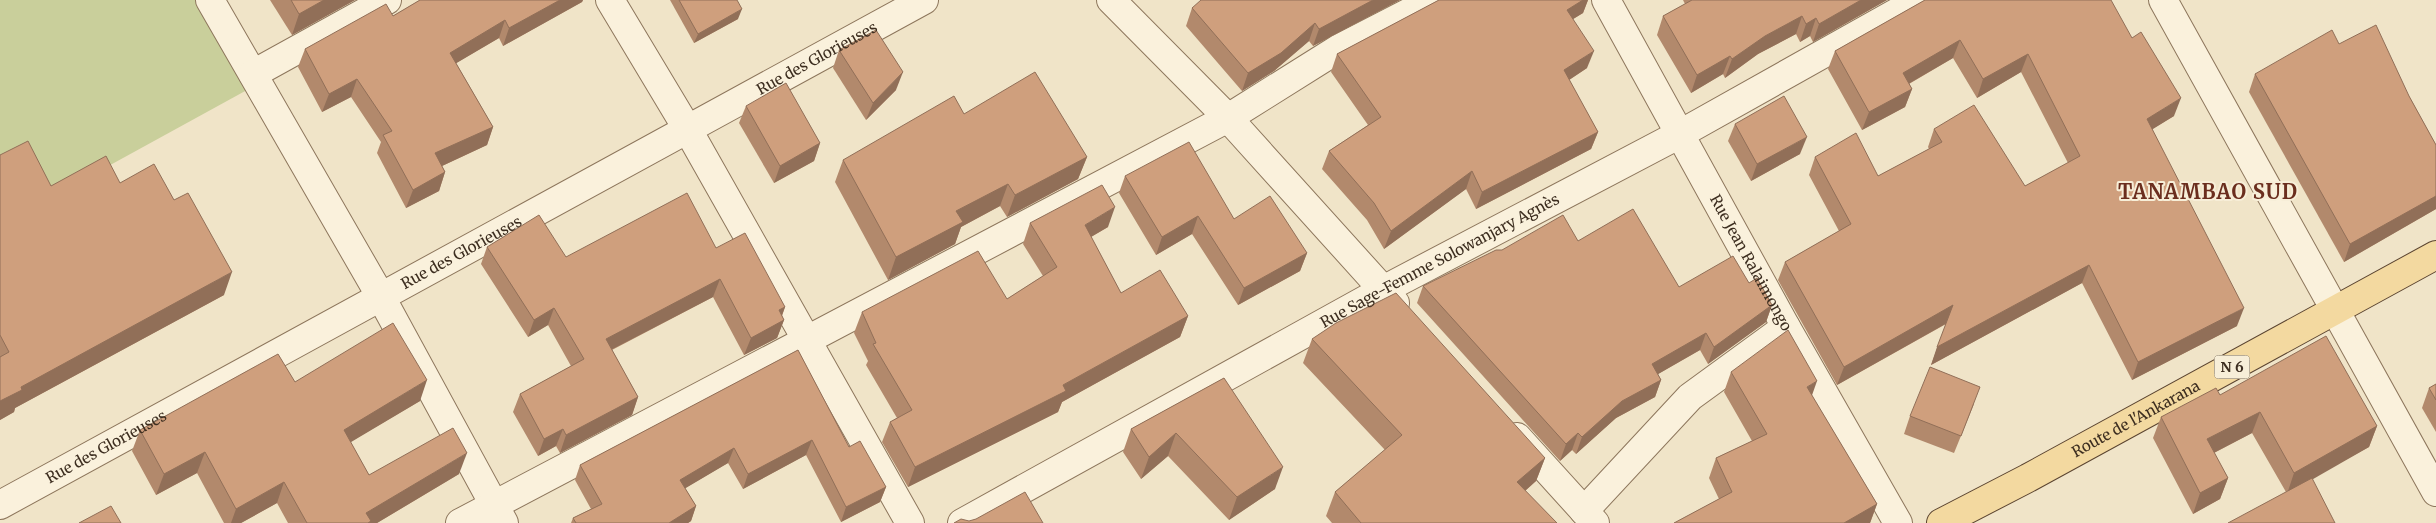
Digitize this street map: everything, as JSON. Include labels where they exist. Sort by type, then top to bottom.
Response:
[{"type":"main road","name":"Route de l'Ankarana","points":[[1941,523],[2028,478],[2436,255]]},
{"type":"street","points":[[210,0],[381,298],[499,514]]},
{"type":"street","points":[[253,74],[388,0]]},
{"type":"street","points":[[610,0],[688,130],[910,523]]},
{"type":"street","name":"Rue des Glorieuses","points":[[0,505],[924,0]]},
{"type":"street","points":[[1111,0],[1228,118],[1410,319]]},
{"type":"street","points":[[460,523],[499,514],[807,340],[1228,118],[1338,49],[1434,0]]},
{"type":"street","name":"Rue Jean Ralaimongo","points":[[1606,0],[1786,327],[1898,523]]},
{"type":"street","name":"Rue Sage-Femme Solowanjary Agnès","points":[[962,523],[1383,290],[1680,134],[1919,0]]},
{"type":"street","points":[[2163,0],[2436,492]]},
{"type":"street","points":[[1503,422],[1589,517],[1690,397],[1786,327]]},
{"type":"green space","points":[[0,0],[197,0],[247,90],[10,220],[0,201]]},
{"type":"building","points":[[291,0],[324,0],[299,14]]},
{"type":"building","points":[[420,0],[560,0],[509,28],[505,20],[450,53],[493,127],[435,153],[445,172],[413,190],[383,135],[392,131],[357,79],[329,94],[305,49],[386,4],[393,16]]},
{"type":"building","points":[[679,0],[737,0],[742,9],[698,34]]},
{"type":"building","points":[[1201,0],[1373,0],[1319,29],[1315,23],[1281,53],[1248,73],[1192,8]]},
{"type":"building","points":[[1439,0],[1583,0],[1567,10],[1594,51],[1564,70],[1598,132],[1482,192],[1472,171],[1391,231],[1374,203],[1329,151],[1381,117],[1337,54]]},
{"type":"building","points":[[1692,0],[1861,0],[1819,24],[1816,18],[1806,24],[1802,16],[1765,36],[1732,59],[1730,56],[1697,75],[1663,16]]},
{"type":"building","points":[[1925,0],[2111,0],[2132,38],[2141,32],[2181,98],[2147,119],[2244,308],[2138,362],[2089,265],[1937,347],[1953,305],[1844,367],[1785,262],[1851,224],[1815,157],[1856,133],[1878,176],[1942,142],[1934,129],[1974,105],[2025,186],[2080,156],[2028,54],[1983,79],[1960,40],[1903,73],[1912,89],[1869,112],[1835,51]]},
{"type":"building","points":[[2376,25],[2409,96],[2436,145],[2436,196],[2350,244],[2255,74],[2332,30],[2339,44]]},
{"type":"building","points":[[876,30],[903,72],[873,103],[839,50]]},
{"type":"building","points":[[1035,72],[1087,157],[1015,195],[1008,184],[956,211],[963,222],[896,257],[843,160],[954,96],[964,114]]},
{"type":"building","points":[[786,83],[820,143],[780,166],[746,106]]},
{"type":"building","points":[[1784,96],[1807,137],[1757,164],[1735,124]]},
{"type":"building","points":[[28,141],[51,186],[106,156],[120,183],[154,164],[174,200],[188,193],[232,272],[21,387],[22,390],[0,401],[0,357],[9,352],[0,335],[0,155]]},
{"type":"building","points":[[1189,142],[1234,219],[1270,196],[1307,253],[1244,288],[1198,216],[1162,237],[1125,176]]},
{"type":"building","points":[[1102,185],[1115,207],[1085,225],[1121,293],[1160,270],[1188,316],[1063,385],[1066,391],[915,467],[890,422],[912,410],[873,344],[876,343],[862,312],[978,251],[1007,299],[1057,267],[1030,223]]},
{"type":"building","points":[[687,193],[716,248],[745,233],[785,307],[779,310],[784,320],[751,338],[720,279],[606,339],[638,397],[566,435],[563,429],[544,439],[520,394],[584,359],[554,308],[534,320],[487,247],[539,215],[566,257]]},
{"type":"building","points":[[1633,209],[1679,287],[1733,256],[1749,283],[1757,278],[1772,305],[1714,347],[1706,333],[1652,364],[1661,380],[1622,401],[1582,437],[1578,433],[1566,444],[1423,286],[1496,250],[1502,250],[1563,215],[1578,241]]},
{"type":"building","points":[[1396,293],[1545,458],[1517,482],[1557,523],[1361,523],[1335,492],[1402,435],[1312,339],[1336,323]]},
{"type":"building","points":[[393,323],[427,380],[344,430],[369,475],[453,428],[467,453],[366,513],[371,521],[368,523],[307,523],[284,482],[236,509],[205,452],[164,474],[140,430],[278,354],[295,382]]},
{"type":"building","points":[[1788,330],[1817,381],[1807,387],[1877,504],[1844,523],[1674,523],[1732,492],[1716,458],[1767,434],[1731,372]]},
{"type":"building","points":[[2326,336],[2377,426],[2294,473],[2260,412],[2207,439],[2228,478],[2200,493],[2161,417],[2216,388],[2220,395]]},
{"type":"building","points":[[798,350],[849,447],[860,441],[886,487],[846,507],[812,440],[748,474],[734,448],[680,480],[696,506],[669,523],[576,523],[573,518],[602,504],[580,465]]},
{"type":"building","points":[[1930,367],[1980,387],[1961,436],[1910,416]]},
{"type":"building","points":[[1224,378],[1283,467],[1237,497],[1176,433],[1149,457],[1131,429]]},
{"type":"building","points":[[2436,384],[2436,400],[2429,388]]},
{"type":"building","points":[[2312,478],[2335,523],[2228,523]]},
{"type":"building","points":[[1025,492],[1043,523],[954,523],[961,519],[969,521],[976,519]]},
{"type":"building","points":[[111,506],[121,523],[79,523]]},
{"type":"district","name":"TANAMBAO SUD","points":[[2208,192]]}]
